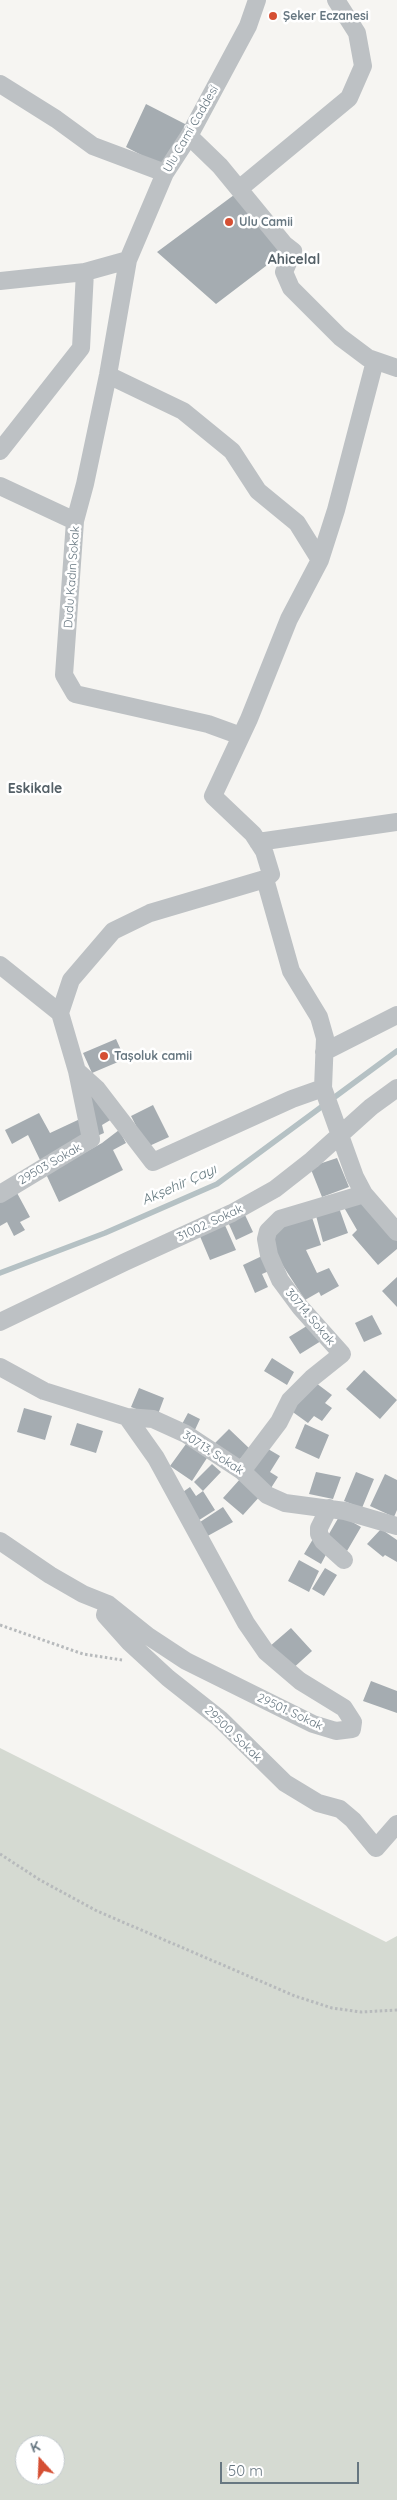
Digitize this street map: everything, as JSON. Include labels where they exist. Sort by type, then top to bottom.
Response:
[{"type":"street","name":"Ulu Cami Caddesi","points":[[128,260],[165,173],[189,136],[248,26],[257,0]]},
{"type":"street","points":[[239,188],[349,98],[363,66],[358,33],[336,0]]},
{"type":"street","points":[[0,84],[56,119],[92,146],[165,173]]},
{"type":"street","points":[[189,136],[220,166],[293,251],[284,272],[291,288],[340,337],[375,361],[397,368]]},
{"type":"street","points":[[0,281],[85,272],[128,260]]},
{"type":"street","name":"Dudu Kadın Sokak","points":[[128,260],[108,375],[75,522],[64,675],[75,694],[208,724],[241,736]]},
{"type":"street","points":[[0,451],[81,348],[85,272]]},
{"type":"street","points":[[323,1088],[292,1099],[153,1162],[97,1089],[77,1071],[60,1013],[71,980],[113,931],[150,913],[265,879],[270,874],[264,851],[253,834],[213,796],[241,736],[289,620],[320,560],[336,510],[375,361]]},
{"type":"street","points":[[108,375],[183,411],[232,450],[258,491],[297,523],[320,560]]},
{"type":"street","points":[[0,486],[75,522]]},
{"type":"street","points":[[258,842],[397,822]]},
{"type":"street","points":[[265,879],[291,971],[319,1017],[325,1038],[323,1088],[355,1177],[364,1194],[389,1214],[397,1232]]},
{"type":"street","points":[[0,966],[60,1013]]},
{"type":"street","points":[[324,1052],[397,1015]]},
{"type":"street","name":"29503 Sokak","points":[[0,1194],[91,1139],[77,1071]]},
{"type":"street","name":"31002. Sokak","points":[[0,1322],[232,1213],[275,1189],[312,1160],[371,1107],[397,1088]]},
{"type":"street","name":"30714. Sokak","points":[[242,1471],[279,1422],[290,1400],[312,1378],[342,1354],[300,1307],[280,1280],[269,1255],[266,1239],[268,1231],[280,1219],[364,1194]]},
{"type":"street","name":"30713. Sokak","points":[[0,1366],[44,1391],[127,1417],[153,1419],[186,1434],[242,1471],[267,1494],[285,1503],[329,1508],[366,1515],[397,1526]]},
{"type":"street","name":"29501. Sokak","points":[[0,1541],[50,1575],[83,1594],[108,1604],[168,1651],[245,1691],[325,1729],[336,1731],[352,1728],[353,1722],[344,1708],[300,1681],[266,1652],[246,1623],[156,1458],[127,1417]]},
{"type":"street","points":[[329,1508],[319,1528],[319,1534],[344,1560]]},
{"type":"street","name":"29500. Sokak","points":[[108,1604],[105,1615],[153,1664],[220,1719],[285,1784],[318,1803],[340,1809],[353,1820],[376,1848],[397,1824]]},
{"type":"path","points":[[0,1625],[83,1654],[153,1664]]},
{"type":"path","points":[[0,1854],[40,1880],[97,1911],[295,1996],[332,2008],[397,2010]]},
{"type":"shaded area","points":[[0,1748],[386,1942],[397,1936],[397,2500],[0,2500]]},
{"type":"building","points":[[146,104],[187,125],[166,168],[126,147]]},
{"type":"building","name":"Ulu Camii","points":[[238,192],[283,253],[216,304],[157,252]]},
{"type":"building","name":"Taşoluk camii","points":[[116,1039],[125,1059],[92,1073],[83,1053]]},
{"type":"building","points":[[95,1093],[112,1119],[102,1125],[104,1133],[97,1136],[86,1098]]},
{"type":"building","points":[[153,1105],[169,1137],[147,1147],[131,1116]]},
{"type":"building","points":[[39,1113],[50,1133],[80,1119],[86,1136],[41,1162],[28,1135],[12,1144],[5,1130]]},
{"type":"building","points":[[119,1130],[126,1143],[113,1150],[123,1170],[59,1202],[46,1174],[102,1143]]},
{"type":"building","points":[[337,1158],[349,1187],[322,1197],[310,1167]]},
{"type":"building","points":[[16,1191],[30,1217],[20,1222],[25,1230],[14,1236],[7,1222],[0,1226],[0,1199]]},
{"type":"building","points":[[361,1196],[397,1238],[397,1249],[378,1265],[352,1235],[357,1230],[342,1204]]},
{"type":"building","points":[[338,1205],[348,1233],[323,1242],[315,1212]]},
{"type":"building","points":[[310,1211],[321,1245],[306,1250],[317,1273],[329,1268],[339,1286],[321,1296],[319,1292],[305,1300],[278,1258],[274,1246],[277,1221]]},
{"type":"building","points":[[245,1215],[253,1232],[236,1240],[228,1222]]},
{"type":"building","points":[[224,1223],[236,1250],[210,1260],[199,1234]]},
{"type":"building","points":[[262,1256],[269,1271],[262,1274],[268,1287],[255,1293],[243,1265]]},
{"type":"building","points":[[397,1277],[397,1307],[382,1291]]},
{"type":"building","points":[[372,1315],[382,1334],[364,1342],[355,1323]]},
{"type":"building","points":[[310,1324],[321,1341],[300,1354],[289,1337]]},
{"type":"building","points":[[272,1358],[294,1372],[287,1385],[264,1371]]},
{"type":"building","points":[[364,1370],[397,1400],[380,1419],[346,1389]]},
{"type":"building","points":[[312,1380],[332,1395],[325,1403],[332,1408],[322,1421],[314,1416],[308,1423],[290,1410]]},
{"type":"building","points":[[139,1388],[164,1398],[157,1417],[131,1407]]},
{"type":"building","points":[[24,1408],[52,1416],[45,1440],[17,1432]]},
{"type":"building","points":[[188,1413],[200,1419],[194,1432],[181,1426]]},
{"type":"building","points":[[77,1423],[103,1431],[96,1453],[70,1445]]},
{"type":"building","points":[[305,1424],[329,1435],[319,1459],[295,1448]]},
{"type":"building","points":[[229,1429],[250,1449],[235,1464],[215,1443]]},
{"type":"building","points":[[186,1444],[207,1458],[192,1481],[170,1466]]},
{"type":"building","points":[[263,1446],[280,1456],[270,1472],[278,1477],[271,1488],[246,1474]]},
{"type":"building","points":[[212,1464],[221,1472],[203,1491],[194,1482]]},
{"type":"building","points":[[316,1472],[341,1477],[333,1499],[309,1494]]},
{"type":"building","points":[[356,1472],[374,1479],[362,1508],[344,1501]]},
{"type":"building","points":[[385,1474],[397,1480],[397,1510],[394,1517],[370,1506]]},
{"type":"building","points":[[241,1478],[261,1495],[243,1515],[223,1498]]},
{"type":"building","points":[[190,1487],[196,1496],[203,1491],[215,1510],[196,1522],[180,1494]]},
{"type":"building","points":[[223,1507],[233,1522],[204,1538],[197,1524]]},
{"type":"building","points":[[340,1515],[361,1527],[347,1551],[326,1539]]},
{"type":"building","points":[[381,1529],[397,1540],[397,1562],[385,1555],[383,1557],[367,1544]]},
{"type":"building","points":[[313,1539],[329,1549],[321,1564],[304,1554]]},
{"type":"building","points":[[299,1560],[319,1571],[309,1592],[288,1581]]},
{"type":"building","points":[[325,1568],[337,1575],[324,1596],[312,1589]]},
{"type":"building","points":[[291,1628],[312,1651],[290,1671],[269,1647]]},
{"type":"building","points":[[371,1681],[397,1691],[397,1713],[363,1701]]},
{"type":"waterway","name":"Akşehir Çayı","points":[[0,1273],[105,1233],[217,1184],[397,1051]]},
{"type":"place","name":"Şeker Eczanesi","points":[[273,16]]},
{"type":"place","name":"Ulu Camii","points":[[229,222]]},
{"type":"place","name":"Taşoluk camii","points":[[104,1056]]},
{"type":"district","name":"Ahicelal","points":[[294,260]]},
{"type":"district","name":"Eskikale","points":[[35,789]]}]
